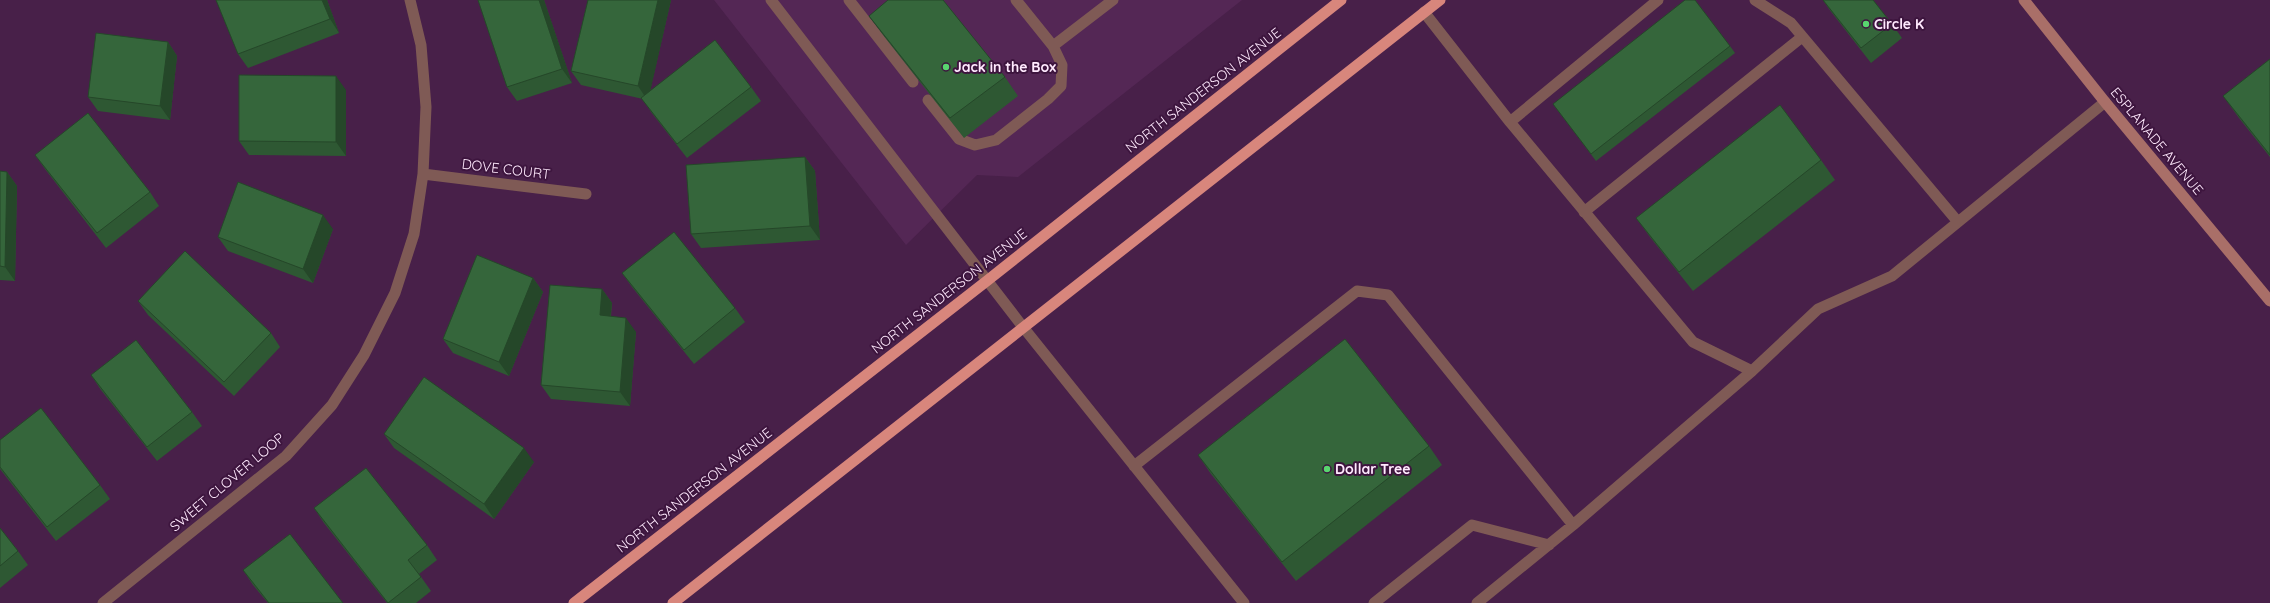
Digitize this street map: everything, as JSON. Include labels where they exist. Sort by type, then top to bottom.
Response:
[{"type":"highway","name":"NORTH SANDERSON AVENUE","points":[[574,603],[988,280],[1341,0]]},
{"type":"highway","points":[[673,603],[1440,0]]},
{"type":"main road","name":"ESPLANADE AVENUE","points":[[2024,0],[2105,102],[2270,301]]},
{"type":"street","name":"SWEET CLOVER LOOP","points":[[103,603],[286,456],[332,405],[364,355],[395,293],[414,234],[423,174],[426,107],[422,52],[410,0]]},
{"type":"street","points":[[771,0],[1023,327],[1244,603]]},
{"type":"street","points":[[849,0],[914,82]]},
{"type":"street","points":[[928,100],[959,138],[975,145],[996,140],[1048,99],[1061,86],[1062,65],[1053,46],[1016,0]]},
{"type":"street","points":[[1053,46],[1112,0]]},
{"type":"street","points":[[1510,122],[1658,0]]},
{"type":"street","points":[[1755,0],[1791,24],[1958,222]]},
{"type":"street","points":[[1424,12],[1510,122],[1693,342],[1752,371]]},
{"type":"street","points":[[1584,212],[1802,37]]},
{"type":"street","points":[[1477,603],[1573,525],[1752,371],[1818,309],[1892,276],[2105,102]]},
{"type":"street","name":"DOVE COURT","points":[[423,174],[586,194]]},
{"type":"street","points":[[1134,466],[1357,291],[1365,292],[1388,296],[1573,525]]},
{"type":"street","points":[[1374,603],[1472,525],[1549,544]]},
{"type":"shaded area","points":[[714,0],[1242,0],[1018,177],[977,175],[906,245]]},
{"type":"building","points":[[216,0],[322,0],[330,19],[238,54]]},
{"type":"building","points":[[478,0],[539,0],[562,69],[507,87]]},
{"type":"building","points":[[588,0],[658,0],[638,86],[571,71]]},
{"type":"building","points":[[888,0],[943,0],[1005,77],[950,118],[869,16]]},
{"type":"building","points":[[1685,0],[1695,0],[1730,46],[1591,154],[1553,104]]},
{"type":"building","name":"Circle K","points":[[1823,0],[1873,0],[1892,24],[1861,48]]},
{"type":"building","points":[[96,33],[168,42],[160,106],[88,97]]},
{"type":"building","points":[[715,40],[751,87],[677,144],[641,98]]},
{"type":"building","points":[[2270,59],[2270,155],[2223,96]]},
{"type":"building","points":[[239,75],[336,76],[336,142],[239,141]]},
{"type":"building","points":[[1780,105],[1821,160],[1679,272],[1636,218]]},
{"type":"building","points":[[88,113],[150,192],[97,233],[35,155]]},
{"type":"building","points":[[805,157],[810,226],[691,234],[686,165]]},
{"type":"building","points":[[0,171],[7,172],[5,267],[0,266]]},
{"type":"building","points":[[238,182],[323,215],[303,269],[218,237]]},
{"type":"building","points":[[674,232],[735,308],[684,350],[622,273]]},
{"type":"building","points":[[185,251],[271,333],[224,382],[138,301]]},
{"type":"building","points":[[477,255],[533,278],[499,362],[443,339]]},
{"type":"building","points":[[550,285],[602,289],[600,315],[626,318],[620,392],[541,385]]},
{"type":"building","name":"Dollar Tree","points":[[1345,339],[1429,446],[1282,562],[1198,455]]},
{"type":"building","points":[[136,340],[192,412],[147,447],[91,375]]},
{"type":"building","points":[[424,377],[524,448],[484,504],[384,434]]},
{"type":"building","points":[[41,408],[100,485],[47,527],[0,467],[0,440]]},
{"type":"building","points":[[366,468],[427,545],[408,560],[421,577],[388,603],[314,508]]},
{"type":"building","points":[[0,528],[18,551],[0,566]]},
{"type":"building","points":[[290,534],[343,603],[269,603],[243,570]]},
{"type":"place","name":"Circle K","points":[[1866,24]]},
{"type":"place","name":"Jack in the Box","points":[[946,67]]},
{"type":"place","name":"Dollar Tree","points":[[1327,469]]}]
